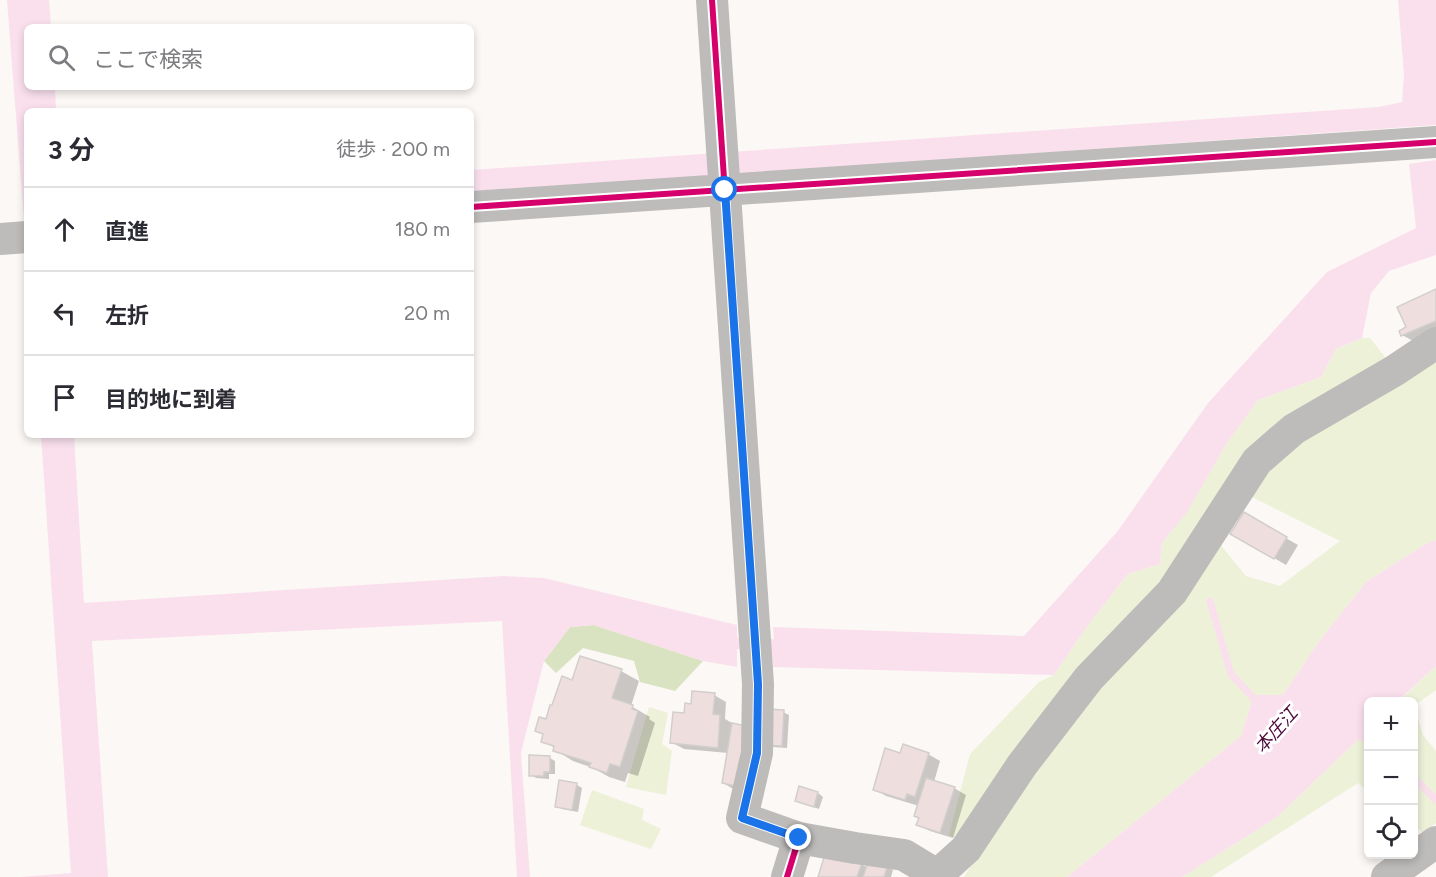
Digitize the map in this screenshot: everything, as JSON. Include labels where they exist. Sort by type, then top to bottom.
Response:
[{"type":"street","points":[[712,0],[758,684],[757,753],[742,818],[799,838],[904,855],[936,876],[966,849],[1022,765],[1089,678],[1172,592],[1257,461],[1294,429],[1394,371],[1436,343]]},
{"type":"street","points":[[474,207],[725,185],[1436,142]]},
{"type":"street","points":[[0,239],[24,237]]},
{"type":"street","points":[[787,877],[799,838]]},
{"type":"street","points":[[1387,877],[1436,842]]},
{"type":"green space","points":[[1362,338],[1370,338],[1401,377],[1436,352],[1436,540],[1424,545],[1366,582],[1317,644],[1283,695],[1254,695],[1241,736],[1067,877],[964,877],[979,853],[949,835],[970,754],[1039,682],[1054,675],[1088,625],[1128,574],[1160,564],[1162,543],[1187,511],[1227,443],[1258,400],[1321,377],[1336,349]],"holes":[[[1250,496],[1340,541],[1280,586],[1246,576],[1218,542]]]},
{"type":"green space","points":[[594,625],[703,661],[675,691],[640,682],[634,661],[583,648],[556,673],[544,661],[570,627]]},
{"type":"green space","points":[[1436,666],[1436,690],[1418,703],[1418,697],[1403,697]]},
{"type":"green space","points":[[649,707],[668,713],[662,744],[672,751],[666,795],[626,787]]},
{"type":"green space","points":[[1418,719],[1423,735],[1436,751],[1436,823],[1423,833],[1418,829]]},
{"type":"green space","points":[[1364,734],[1364,788],[1358,783],[1211,877],[1182,877],[1276,818]]},
{"type":"green space","points":[[592,790],[644,809],[642,820],[661,829],[651,849],[580,825]]},
{"type":"water","points":[[7,0],[49,0],[51,24],[24,24],[24,90],[55,90],[56,108],[24,108],[24,220]]},
{"type":"water","points":[[1398,0],[1436,0],[1436,125],[474,191],[474,170],[1379,107],[1402,102],[1404,74]]},
{"type":"water","points":[[1436,160],[1436,255],[1389,271],[1371,293],[1362,338],[1336,349],[1321,377],[1258,400],[1227,443],[1187,512],[1162,543],[1160,564],[1128,574],[1088,625],[1054,675],[773,667],[772,653],[762,651],[764,639],[774,639],[773,627],[1024,636],[1117,532],[1208,403],[1327,272],[1416,228],[1409,164]]},
{"type":"water","points":[[41,438],[74,438],[84,603],[503,576],[544,578],[737,625],[737,638],[746,638],[746,649],[737,649],[737,667],[703,661],[594,625],[570,627],[544,661],[521,753],[530,877],[517,877],[502,621],[92,641],[108,877],[20,877],[71,873]]},
{"type":"water","name":"本庄江","points":[[1436,540],[1436,666],[1402,697],[1364,697],[1364,734],[1276,818],[1182,877],[1067,877],[1241,736],[1254,695],[1283,695],[1317,644],[1366,582],[1424,545]]},
{"type":"building","points":[[1436,289],[1436,321],[1401,336],[1399,331],[1406,327],[1397,307]]},
{"type":"building","points":[[1244,512],[1287,537],[1274,559],[1230,534]]},
{"type":"building","points":[[580,656],[622,669],[612,698],[633,705],[632,709],[638,711],[620,767],[610,764],[607,773],[589,767],[591,763],[553,751],[554,746],[541,742],[543,734],[535,731],[539,717],[546,719],[562,676],[572,680]]},
{"type":"building","points":[[692,691],[715,693],[713,714],[720,715],[718,748],[670,743],[673,712],[684,713],[685,703],[691,704]]},
{"type":"building","points":[[766,709],[784,710],[782,746],[764,745]]},
{"type":"building","points":[[732,723],[751,727],[741,787],[722,783]]},
{"type":"building","points":[[903,744],[929,753],[915,797],[907,794],[905,800],[873,790],[885,748],[900,753]]},
{"type":"building","points":[[529,755],[550,756],[550,772],[544,772],[544,776],[529,776]]},
{"type":"building","points":[[926,778],[955,787],[940,833],[916,825],[919,818],[914,816]]},
{"type":"building","points":[[559,780],[577,783],[572,810],[555,807]]},
{"type":"building","points":[[799,786],[818,792],[814,807],[795,801]]},
{"type":"building","points":[[826,851],[862,863],[857,877],[818,877]]},
{"type":"building","points":[[869,859],[888,865],[884,877],[863,877]]},
{"type":"waterway","points":[[1210,601],[1231,674],[1258,703]]},
{"type":"waterway","points":[[1354,734],[1364,738]]},
{"type":"waterway","points":[[1418,782],[1436,800]]},
{"type":"cycle path","points":[[712,0],[758,684],[757,753],[742,818],[799,838],[787,877]]},
{"type":"cycle path","points":[[474,207],[1436,142]]},
{"type":"route","points":[[725,190],[758,684],[757,753],[742,818],[799,838]]}]
